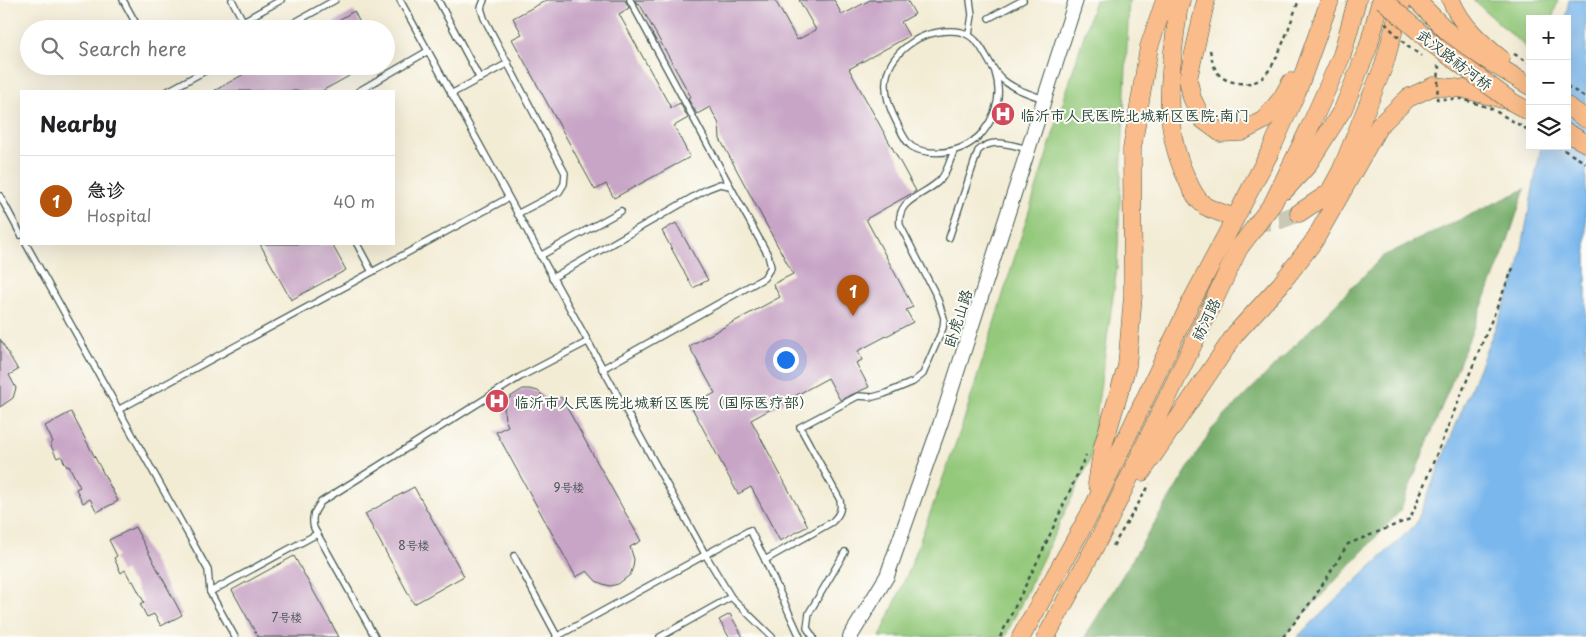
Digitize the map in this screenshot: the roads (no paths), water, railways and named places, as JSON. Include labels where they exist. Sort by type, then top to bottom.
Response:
[{"type":"main road","points":[[1093,508],[1103,446],[1127,366],[1133,295],[1132,149],[1149,47],[1164,0]]},
{"type":"main road","points":[[1181,0],[1168,88],[1171,131],[1179,162],[1191,188],[1204,205],[1226,215]]},
{"type":"main road","points":[[1206,0],[1188,79],[1192,98],[1202,119],[1221,133],[1241,132],[1264,120],[1282,98],[1328,5]]},
{"type":"main road","name":"祊河路","points":[[1046,637],[1108,522],[1239,248],[1273,203],[1342,55],[1357,0]]},
{"type":"main road","points":[[1273,203],[1307,166],[1343,109],[1368,48],[1382,0]]},
{"type":"main road","name":"武汉路祊河桥","points":[[1382,0],[1433,44],[1512,102],[1526,110]]},
{"type":"main road","points":[[1299,213],[1328,193],[1341,171],[1384,65],[1402,0]]},
{"type":"main road","name":"武汉路祊河桥","points":[[1416,0],[1459,43],[1526,84]]},
{"type":"main road","points":[[1450,0],[1461,21],[1474,36],[1526,77]]},
{"type":"main road","name":"祊河路","points":[[1021,637],[1093,508],[1190,304],[1272,150],[1298,89],[1328,5]]},
{"type":"main road","points":[[1108,522],[1236,333],[1280,284],[1314,241],[1379,126],[1408,98],[1434,86],[1464,89],[1512,102]]},
{"type":"main road","points":[[1571,111],[1586,120]]},
{"type":"main road","points":[[1571,135],[1586,144]]},
{"type":"street","name":"卧虎山路","points":[[850,637],[887,576],[940,425],[1076,0]]},
{"type":"lane","points":[[123,0],[134,20]]},
{"type":"lane","points":[[232,0],[242,20]]},
{"type":"lane","points":[[245,20],[281,0]]},
{"type":"lane","points":[[299,20],[335,0]]},
{"type":"lane","points":[[400,0],[705,554],[731,597],[772,637]]},
{"type":"lane","points":[[438,0],[480,78]]},
{"type":"lane","points":[[484,0],[481,8],[484,18],[565,173],[564,184],[559,192],[517,214]]},
{"type":"lane","points":[[602,369],[764,278],[771,267],[768,255],[630,0]]},
{"type":"lane","points":[[969,35],[972,15],[970,0]]},
{"type":"lane","points":[[989,18],[1023,0]]},
{"type":"lane","points":[[952,30],[969,35],[979,44],[999,82],[996,108],[988,126],[977,139],[964,147],[941,153],[921,151],[912,146],[903,136],[888,107],[885,85],[887,72],[897,54],[921,37],[952,30]]},
{"type":"lane","points":[[395,70],[428,51]]},
{"type":"lane","points":[[451,94],[508,63]]},
{"type":"lane","points":[[995,72],[1008,84],[1044,99]]},
{"type":"lane","points":[[170,90],[197,75]]},
{"type":"lane","points":[[361,90],[387,75]]},
{"type":"lane","points":[[949,238],[978,151],[985,144],[992,143],[1028,149]]},
{"type":"lane","points":[[765,560],[832,522],[841,508],[840,500],[800,427],[858,396],[873,397],[900,389],[923,374],[943,328],[944,318],[938,297],[900,225],[899,217],[902,209],[908,202],[932,188],[942,178],[954,151]]},
{"type":"lane","points":[[552,278],[707,189],[720,184],[730,186]]},
{"type":"lane","points":[[0,196],[20,233]]},
{"type":"lane","points":[[118,410],[508,198]]},
{"type":"lane","points":[[540,256],[621,211]]},
{"type":"lane","points":[[27,245],[208,570],[210,592],[235,637]]},
{"type":"lane","points":[[358,245],[372,272]]},
{"type":"lane","points":[[375,637],[317,534],[312,518],[321,502],[520,377],[587,342]]},
{"type":"lane","points":[[514,556],[557,636],[750,530],[800,637]]},
{"type":"lane","points":[[210,592],[317,534]]},
{"type":"lane","points":[[812,637],[807,628],[809,613],[845,552]]},
{"type":"lane","points":[[660,637],[731,597]]},
{"type":"water","points":[[1569,0],[1586,0],[1586,637],[1297,637],[1416,524],[1517,274],[1540,150],[1571,150],[1571,15],[1566,15]]},
{"type":"tunnel","points":[[1227,215],[1248,224],[1280,220],[1299,213]]},
{"type":"place","name":"临沂市人民医院北城新区医院·南门","points":[[1003,114]]},
{"type":"place","name":"急诊","points":[[853,316]]},
{"type":"place","name":"临沂市人民医院北城新区医院（国际医疗部）","points":[[497,401]]}]
